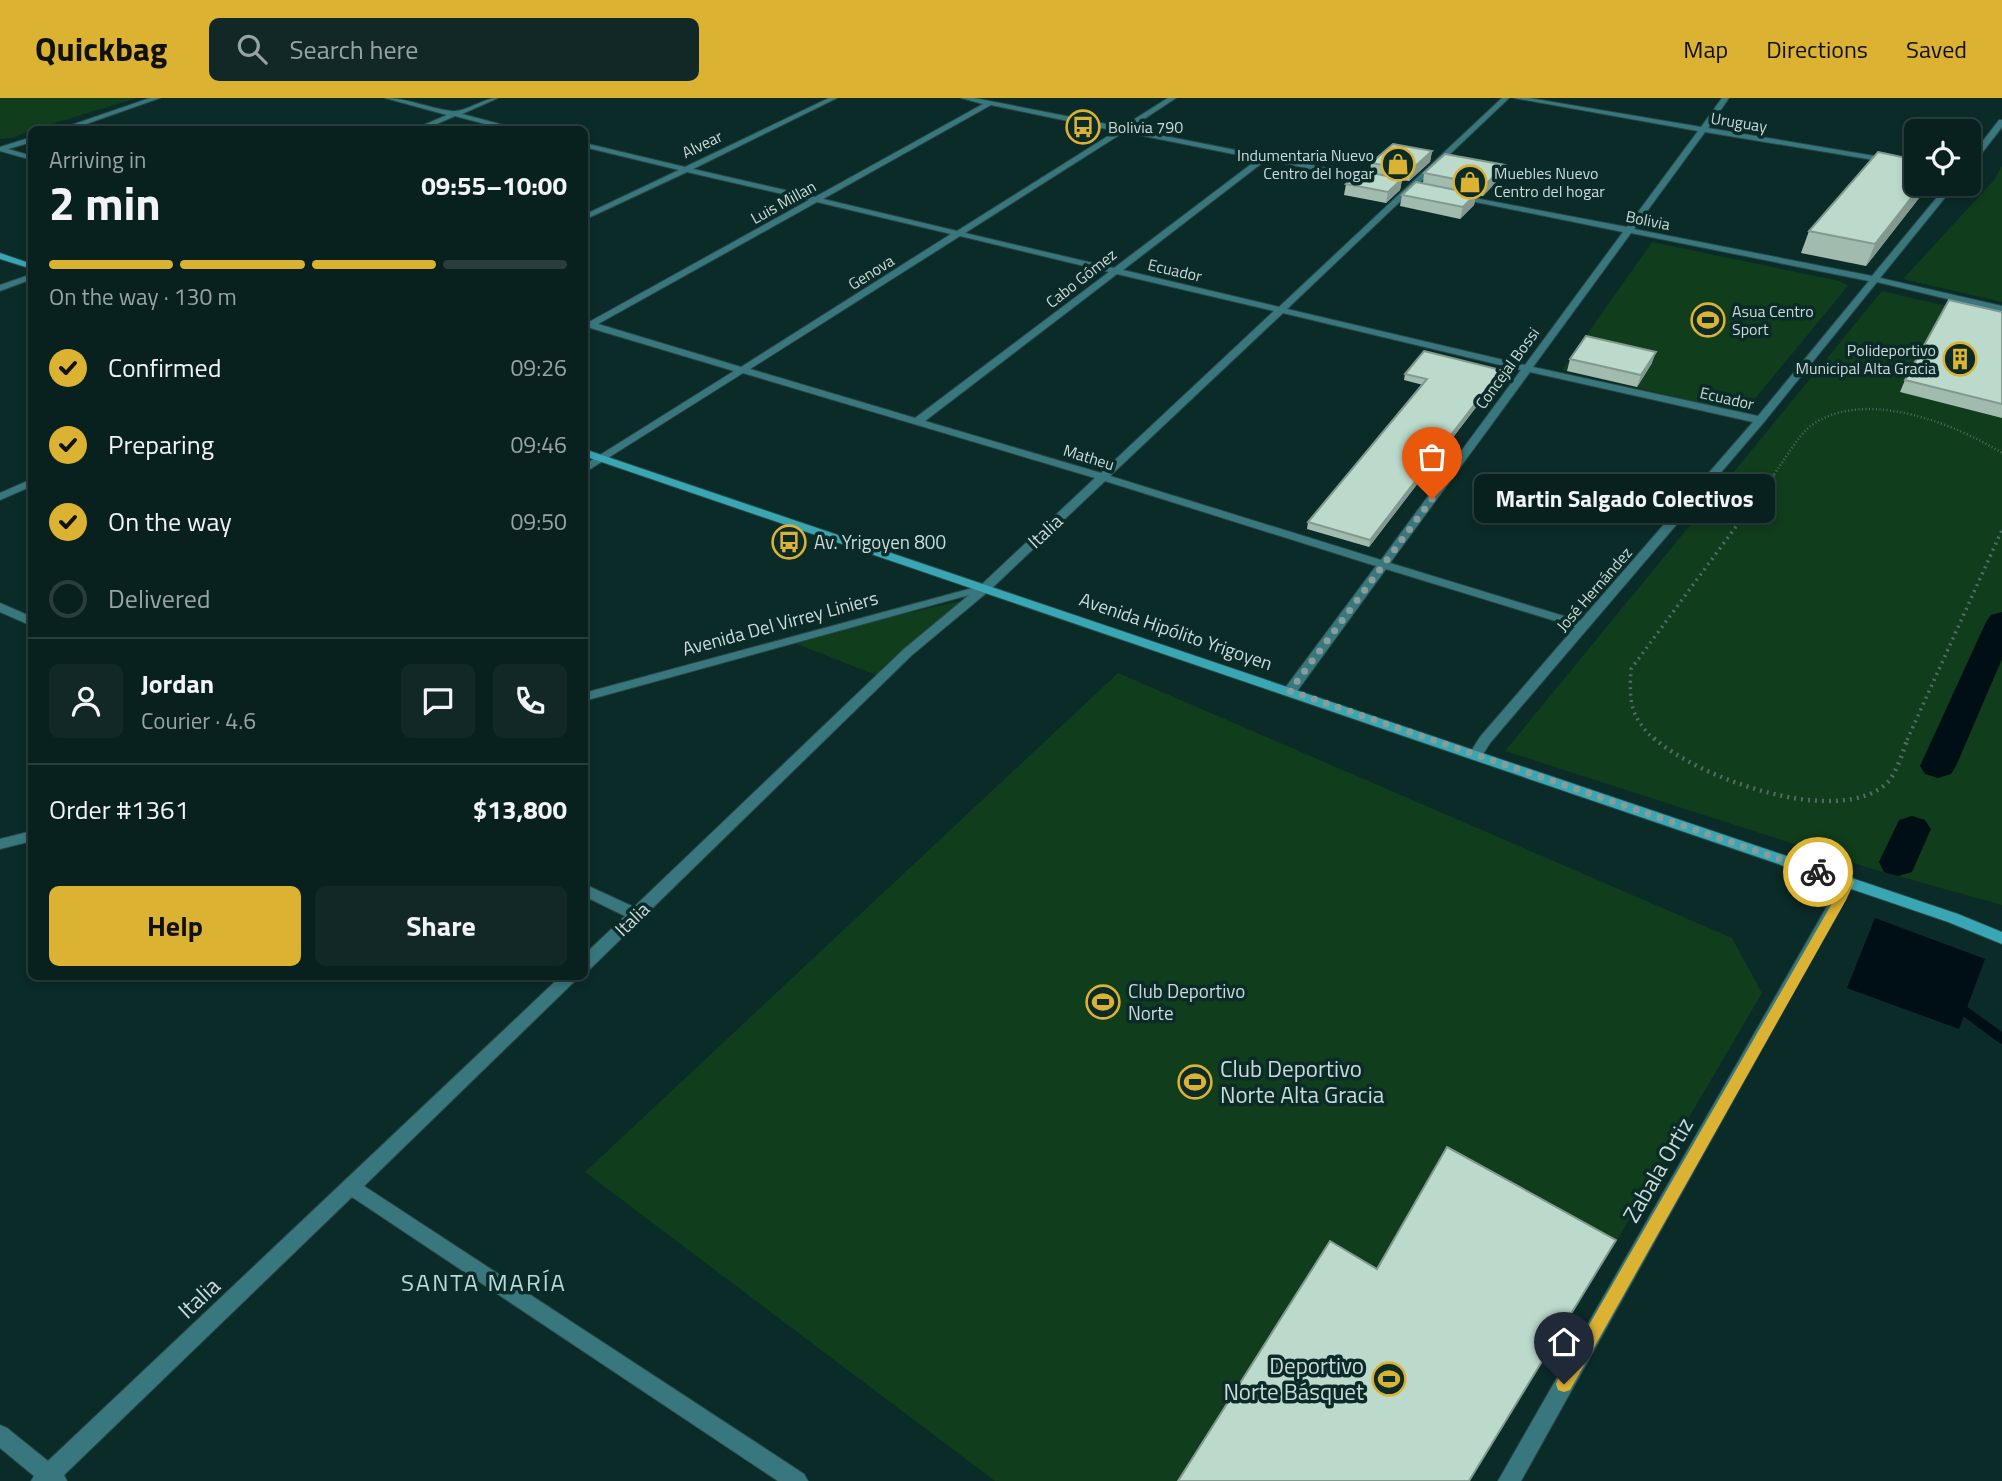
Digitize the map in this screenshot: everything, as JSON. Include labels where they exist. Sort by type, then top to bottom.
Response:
[{"type":"main road","points":[[0,256],[28,266]]},
{"type":"main road","name":"Avenida Hipólito Yrigoyen","points":[[588,453],[1848,882],[2002,938]]},
{"type":"main road","name":"Avenida Hipólito Yrigoyen","points":[[1953,918],[2002,931]]},
{"type":"street","points":[[72,126],[157,98]]},
{"type":"street","points":[[388,98],[503,126]]},
{"type":"street","points":[[425,126],[495,98]]},
{"type":"street","name":"Alvear","points":[[588,216],[834,98]]},
{"type":"street","points":[[964,98],[1388,183]]},
{"type":"street","name":"Genova","points":[[588,467],[1173,98]]},
{"type":"street","name":"Italia","points":[[588,961],[908,652],[986,587],[1506,98]]},
{"type":"street","name":"Uruguay","points":[[1517,98],[1904,163]]},
{"type":"street","name":"Concejal Bossi","points":[[1290,691],[1726,98]]},
{"type":"street","name":"Luis Millan","points":[[588,323],[990,103]]},
{"type":"street","points":[[1981,149],[2002,122]]},
{"type":"street","points":[[0,149],[28,140]]},
{"type":"street","name":"Ecuador","points":[[588,146],[1527,368],[1760,420]]},
{"type":"street","points":[[0,149],[28,157]]},
{"type":"street","name":"Cabo Gómez","points":[[917,422],[1113,270],[1264,158]]},
{"type":"street","points":[[1401,185],[1426,190]]},
{"type":"street","name":"Bolivia","points":[[1440,193],[1873,279],[2002,309]]},
{"type":"street","name":"José Hernández","points":[[1475,756],[1485,740],[1760,420],[1942,196]]},
{"type":"street","points":[[0,288],[28,278]]},
{"type":"street","name":"Matheu","points":[[588,324],[1102,477],[1583,626]]},
{"type":"street","points":[[0,497],[28,484]]},
{"type":"street","name":"Avenida Del Virrey Liniers","points":[[588,696],[986,587]]},
{"type":"street","points":[[0,607],[28,620]]},
{"type":"street","points":[[0,844],[28,837]]},
{"type":"street","name":"Zabala Ortiz","points":[[1509,1481],[1848,882]]},
{"type":"street","points":[[588,891],[637,915]]},
{"type":"street","name":"Italia","points":[[48,1479],[568,980]]},
{"type":"street","points":[[353,1188],[797,1481]]},
{"type":"street","points":[[0,1436],[48,1479]]},
{"type":"path","points":[[2002,453],[1986,441],[1963,430],[1902,413],[1850,411],[1819,419],[1810,426],[1631,669],[1625,685],[1628,702],[1647,734],[1674,757],[1737,785],[1821,800],[1846,800],[1875,791],[1889,781],[2002,530]]},
{"type":"green space","points":[[0,98],[137,98],[45,126],[28,126],[28,132],[0,139]]},
{"type":"green space","points":[[2002,166],[2002,302],[1903,279],[1981,196]]},
{"type":"green space","name":"Asua Centro Sport","points":[[1652,242],[1840,281],[1848,286],[1743,413],[1562,370]]},
{"type":"green space","points":[[1882,291],[2002,319],[2002,905],[1869,868],[1505,751]]},
{"type":"green space","points":[[969,599],[881,677],[789,641]]},
{"type":"green space","name":"Club Deportivo Norte Alta Gracia","points":[[1118,673],[1732,938],[1762,993],[1613,1247],[1469,1481],[995,1481],[585,1172]]},
{"type":"shaded area","points":[[1875,918],[1985,959],[1959,1029],[1847,988]]},
{"type":"building","name":"Indumentaria Nuevo Centro del hogar","points":[[1393,144],[1432,151],[1411,170],[1371,163]]},
{"type":"building","points":[[1878,152],[1904,157],[1904,196],[1913,196],[1875,244],[1809,231]]},
{"type":"building","points":[[1445,154],[1505,165],[1485,185],[1424,173]]},
{"type":"building","points":[[1362,171],[1402,179],[1388,192],[1346,184]]},
{"type":"building","points":[[1416,182],[1476,194],[1463,207],[1402,195]]},
{"type":"building","name":"Polideportivo Municipal Alta Gracia","points":[[1949,300],[2002,312],[2002,404],[1905,380]]},
{"type":"building","points":[[1586,336],[1656,352],[1641,375],[1570,359]]},
{"type":"building","points":[[1424,351],[1501,370],[1370,540],[1308,522],[1427,379],[1405,374]]},
{"type":"building","name":"Deportivo Norte Básquet","points":[[1447,1147],[1616,1240],[1469,1481],[1178,1481],[1330,1241],[1377,1269]]},
{"type":"waterway","points":[[1938,766],[2002,622]]},
{"type":"waterway","points":[[1898,862],[1912,829]]},
{"type":"waterway","points":[[1955,1004],[2002,1039]]},
{"type":"way so far","points":[[1432,499],[1290,691],[1818,872]]},
{"type":"place","name":"Bolivia 790","points":[[1083,127]]},
{"type":"place","name":"Indumentaria Nuevo Centro del hogar","points":[[1398,164]]},
{"type":"place","name":"Muebles Nuevo Centro del hogar","points":[[1470,182]]},
{"type":"place","name":"Asua Centro Sport","points":[[1708,320]]},
{"type":"place","name":"Polideportivo Municipal Alta Gracia","points":[[1960,359]]},
{"type":"place","name":"Martin Salgado Colectivos","points":[[1432,499]]},
{"type":"place","name":"Av. Yrigoyen 800","points":[[789,542]]},
{"type":"place","name":"Club Deportivo Norte","points":[[1103,1002]]},
{"type":"place","name":"Club Deportivo Norte Alta Gracia","points":[[1195,1082]]},
{"type":"place","name":"Deportivo Norte Básquet","points":[[1389,1379]]},
{"type":"district","name":"SANTA MARÍA","points":[[484,1283]]},
{"type":"route","points":[[1564,1384],[1840,900],[1848,882],[1818,872]]}]
